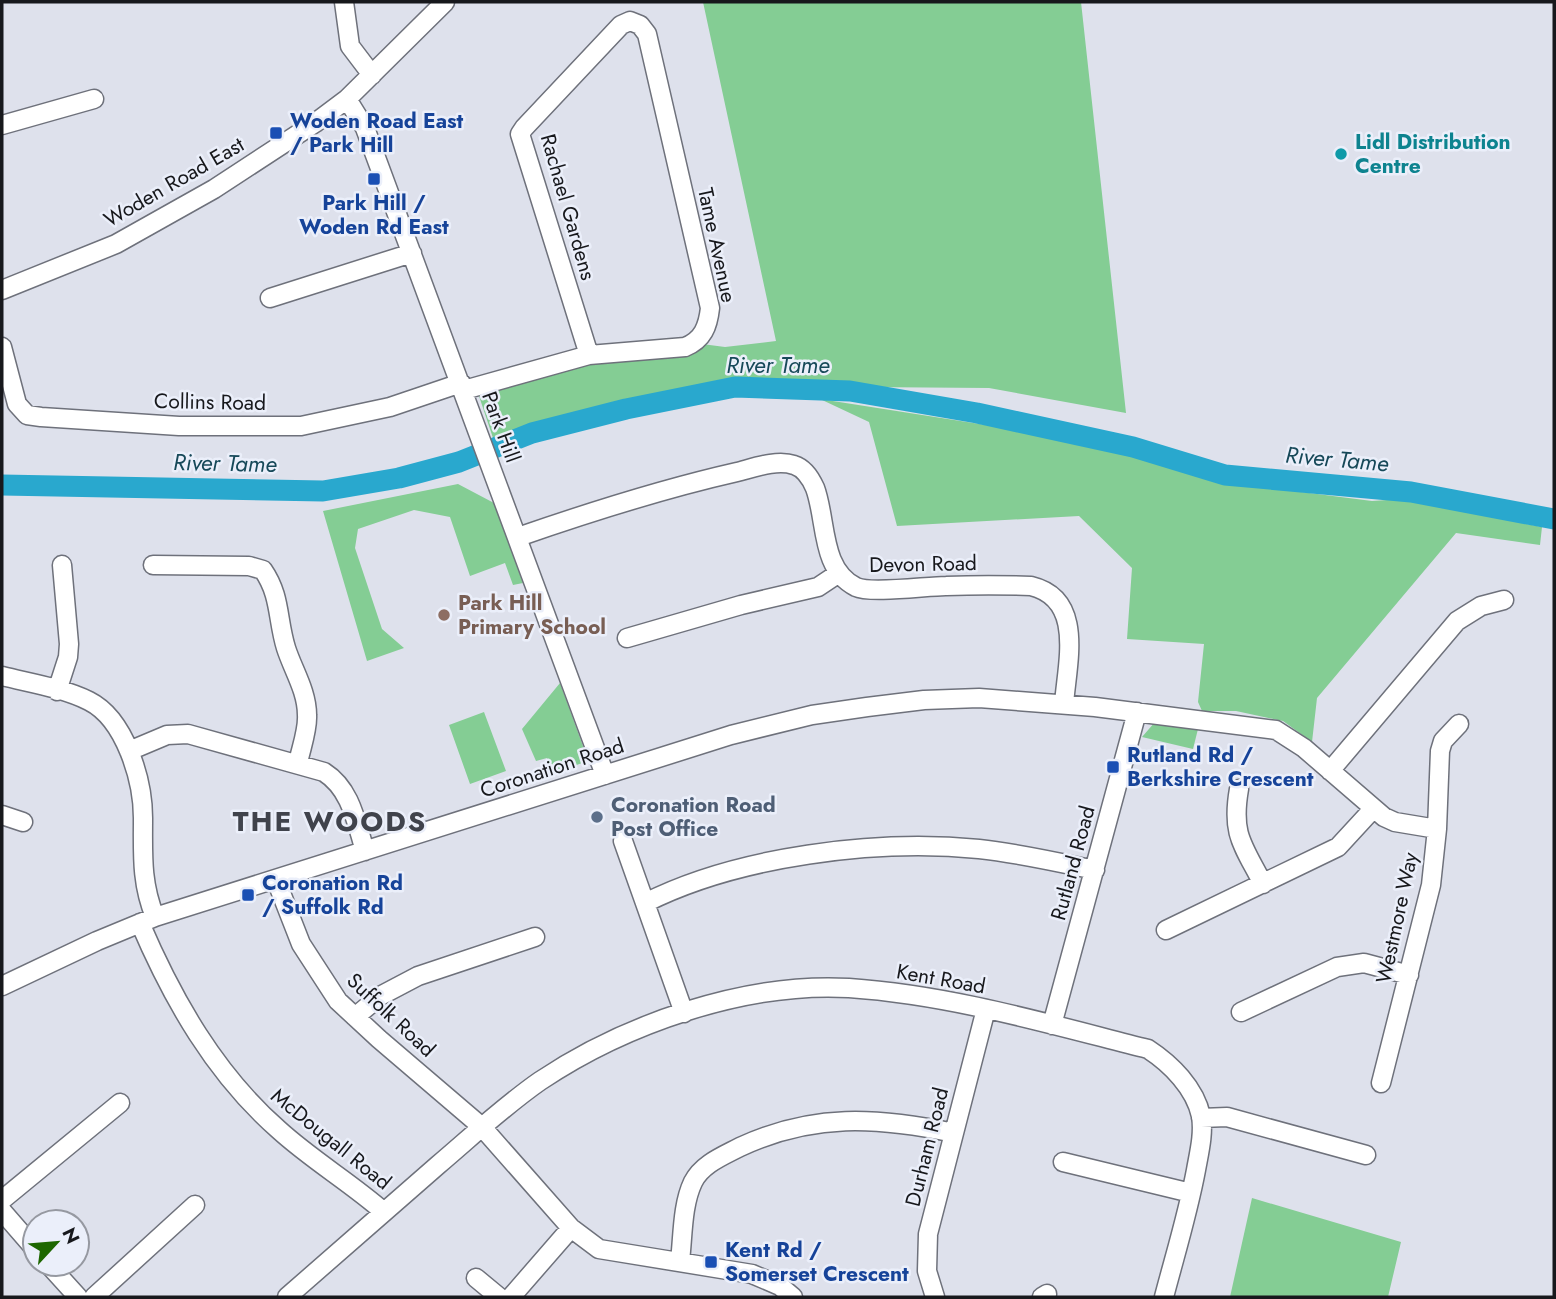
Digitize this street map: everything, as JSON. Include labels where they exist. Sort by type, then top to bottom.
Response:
[{"type":"street","points":[[344,2],[350,46],[372,75]]},
{"type":"street","name":"Woden Road East","points":[[2,290],[116,244],[214,189],[346,99],[445,2]]},
{"type":"street","name":"Tame Avenue","points":[[462,386],[589,355],[685,347],[694,344],[705,331],[710,308],[647,34],[640,25],[630,21],[621,25]]},
{"type":"street","name":"Rachael Gardens","points":[[589,355],[520,134],[621,25]]},
{"type":"street","points":[[2,125],[94,99]]},
{"type":"street","name":"Park Hill","points":[[346,99],[365,128],[605,775]]},
{"type":"street","points":[[270,298],[412,253]]},
{"type":"street","name":"Collins Road","points":[[2,347],[18,404],[27,415],[41,417],[179,426],[301,426],[390,407],[462,386]]},
{"type":"street","name":"Devon Road","points":[[518,537],[650,493],[764,466],[796,466],[811,480],[817,495],[827,545],[839,573],[860,589],[1031,586],[1047,592],[1059,602],[1069,623],[1064,704]]},
{"type":"street","points":[[57,691],[68,657],[69,644],[62,565]]},
{"type":"street","points":[[153,565],[249,566],[263,570],[276,592],[286,647],[306,705],[308,717],[298,763]]},
{"type":"street","points":[[627,638],[741,605],[818,587],[839,573]]},
{"type":"street","points":[[1330,771],[1457,621],[1480,606],[1504,600]]},
{"type":"street","name":"McDougall Road","points":[[2,676],[77,696],[97,706],[116,726],[129,751],[140,784],[148,920],[163,975],[217,1065],[277,1129],[384,1212]]},
{"type":"street","name":"Coronation Road","points":[[2,986],[148,920],[731,735],[812,715],[925,700],[1064,704],[1276,730],[1293,739],[1373,809],[1395,822],[1437,829]]},
{"type":"street","name":"Rutland Road","points":[[1052,1025],[1137,712]]},
{"type":"street","name":"Westmore Way","points":[[1381,1083],[1431,885],[1437,829],[1440,751],[1443,741],[1459,723]]},
{"type":"street","points":[[129,751],[167,735],[188,734],[324,772],[343,788],[365,851]]},
{"type":"street","points":[[1239,789],[1235,814],[1237,832],[1263,884]]},
{"type":"street","points":[[1166,930],[1338,847],[1373,809]]},
{"type":"street","points":[[2,815],[23,822]]},
{"type":"street","points":[[624,841],[684,1013]]},
{"type":"street","points":[[645,903],[683,886],[741,869],[806,856],[869,848],[977,849],[1095,870]]},
{"type":"street","name":"Suffolk Road","points":[[276,880],[289,916],[311,961],[338,1000],[482,1127]]},
{"type":"street","points":[[355,1017],[380,996],[418,976],[535,937]]},
{"type":"street","points":[[1241,1012],[1337,967],[1364,964],[1409,975]]},
{"type":"street","name":"Kent Road","points":[[287,1297],[482,1127],[538,1082],[559,1069],[615,1040],[684,1013],[737,998],[817,988],[890,992],[986,1009],[1148,1049],[1166,1061],[1190,1091],[1201,1118],[1202,1140],[1164,1297]]},
{"type":"street","name":"Durham Road","points":[[935,1297],[927,1271],[927,1244],[986,1009]]},
{"type":"street","points":[[2,1200],[120,1103]]},
{"type":"street","points":[[1201,1118],[1227,1117],[1366,1155]]},
{"type":"street","points":[[680,1261],[687,1203],[694,1181],[710,1163],[746,1144],[787,1129],[842,1120],[917,1125],[954,1133]]},
{"type":"street","points":[[482,1127],[571,1228],[599,1249],[752,1274],[780,1286],[793,1297]]},
{"type":"street","points":[[1063,1162],[1191,1193]]},
{"type":"street","points":[[94,1297],[194,1205]]},
{"type":"street","points":[[2,1211],[21,1233]]},
{"type":"street","points":[[511,1297],[571,1228]]},
{"type":"street","points":[[61,1278],[78,1297]]},
{"type":"street","points":[[476,1278],[499,1297]]},
{"type":"green space","points":[[703,2],[1081,2],[1126,413],[989,388],[762,383],[658,397],[520,430],[494,441],[478,393],[595,362],[702,344],[725,347],[776,341]]},
{"type":"green space","points":[[820,399],[1044,434],[1238,484],[1372,501],[1402,499],[1542,527],[1540,545],[1456,533],[1317,698],[1312,742],[1283,721],[1236,711],[1202,711],[1198,702],[1204,644],[1127,639],[1132,568],[1079,516],[897,526],[869,422]]},
{"type":"green space","points":[[458,484],[494,503],[523,583],[513,585],[505,563],[470,576],[450,517],[414,510],[358,529],[355,548],[382,629],[404,648],[367,661],[323,511]]},
{"type":"green space","points":[[560,683],[587,757],[582,763],[552,774],[547,758],[536,761],[522,729]]},
{"type":"green space","points":[[484,712],[506,771],[470,784],[449,725]]},
{"type":"green space","points":[[1155,722],[1198,729],[1193,749],[1142,737]]},
{"type":"green space","points":[[1252,1198],[1401,1242],[1388,1297],[1230,1297]]},
{"type":"waterway","name":"River Tame","points":[[2,485],[323,491],[399,478],[459,462],[532,433],[626,409],[735,387],[850,391],[977,413],[1133,447],[1225,475],[1411,492],[1554,519]]},
{"type":"place","name":"Woden Road East / Park Hill","points":[[276,133]]},
{"type":"place","name":"Lidl Distribution Centre","points":[[1341,154]]},
{"type":"place","name":"Park Hill / Woden Rd East","points":[[374,179]]},
{"type":"place","name":"Park Hill Primary School","points":[[444,615]]},
{"type":"place","name":"Rutland Rd / Berkshire Crescent","points":[[1113,767]]},
{"type":"place","name":"Coronation Road Post Office","points":[[597,817]]},
{"type":"place","name":"Coronation Rd / Suffolk Rd","points":[[248,895]]},
{"type":"place","name":"Kent Rd / Somerset Crescent","points":[[711,1262]]},
{"type":"district","name":"THE WOODS","points":[[330,821]]}]
